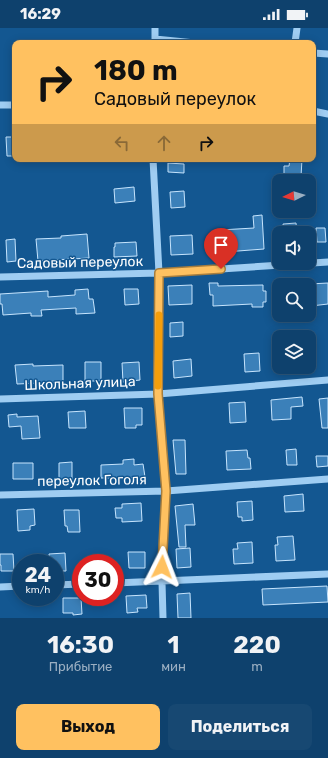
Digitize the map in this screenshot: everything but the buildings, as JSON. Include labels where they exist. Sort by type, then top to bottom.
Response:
[{"type":"street","points":[[155,28],[155,40]]},
{"type":"street","points":[[295,40],[297,28]]},
{"type":"street","points":[[316,53],[328,54]]},
{"type":"street","points":[[0,105],[12,105]]},
{"type":"street","points":[[316,112],[328,114]]},
{"type":"street","points":[[153,162],[159,273],[158,394],[166,491],[162,582],[163,618]]},
{"type":"street","name":"Садовый переулок","points":[[0,277],[159,273],[328,262]]},
{"type":"street","name":"Школьная улица","points":[[0,399],[158,394],[328,380]]},
{"type":"street","name":"переулок Гоголя","points":[[0,495],[166,491],[328,479]]},
{"type":"street","points":[[124,583],[328,574]]},
{"type":"street","points":[[0,587],[12,586]]},
{"type":"slow traffic","points":[[158,386],[159,315]]},
{"type":"route","points":[[162,567],[166,491],[158,394],[159,273],[221,269]]}]
